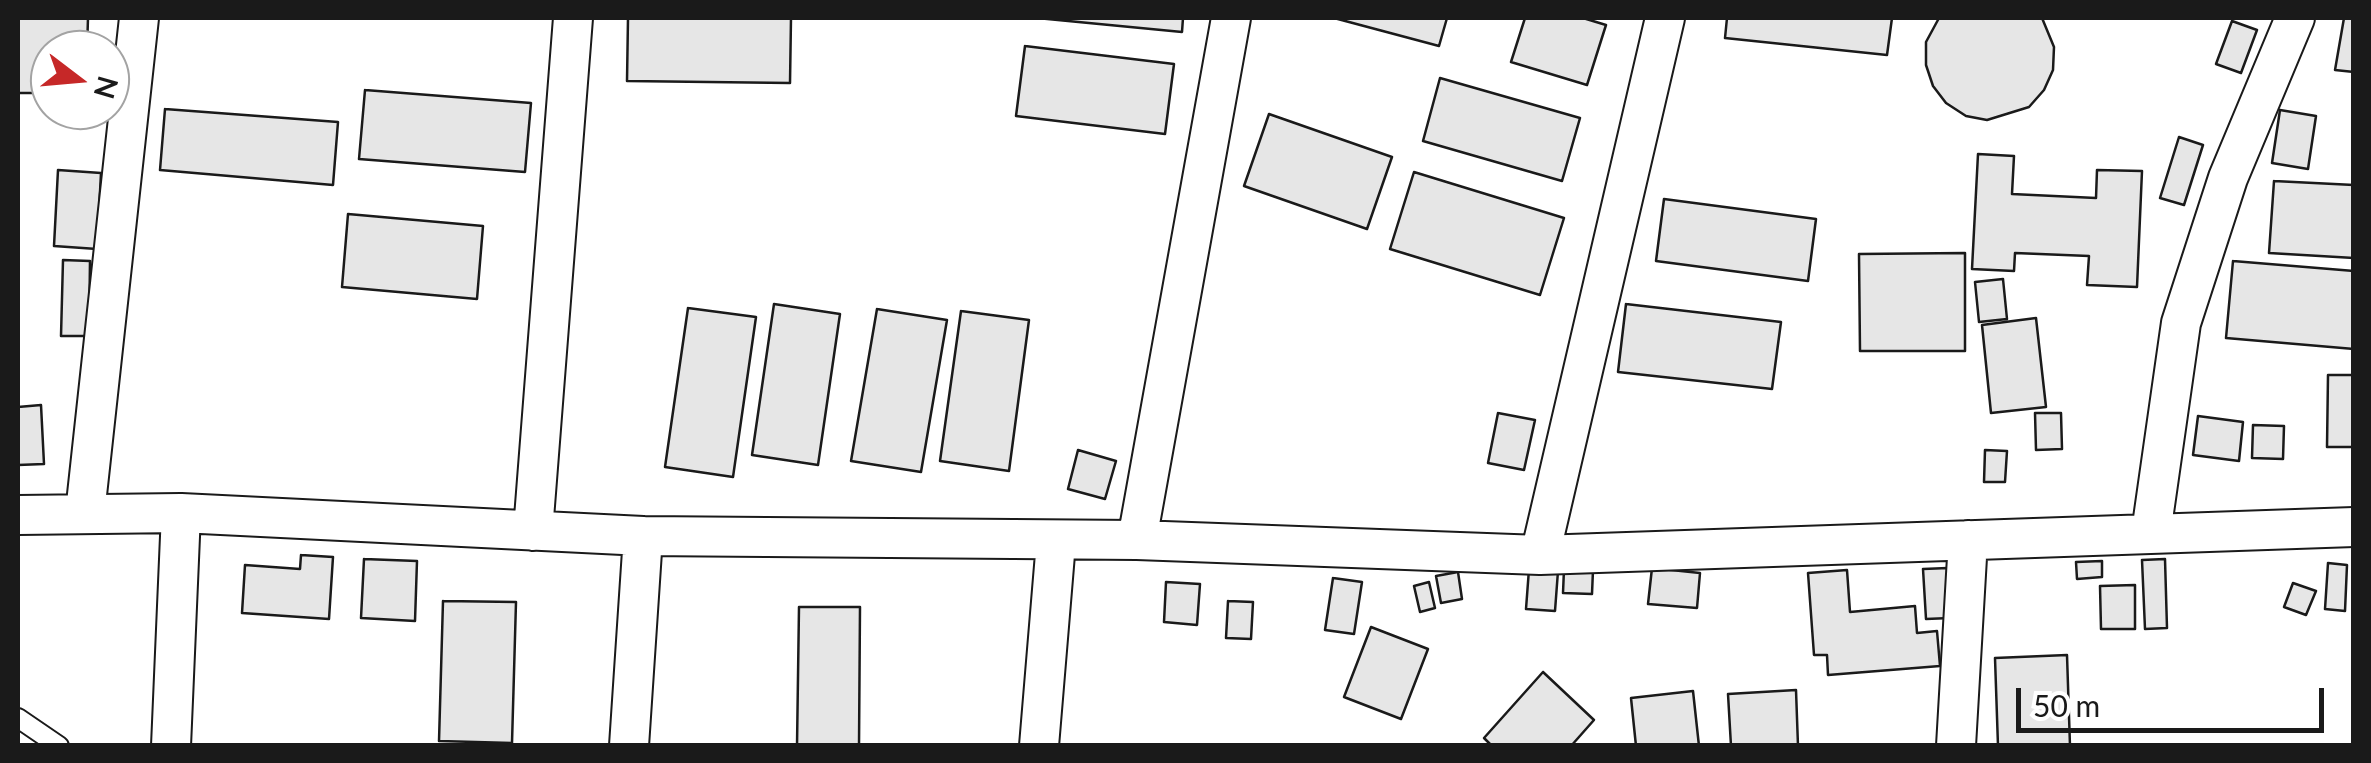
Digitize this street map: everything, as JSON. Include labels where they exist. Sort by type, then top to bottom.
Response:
[{"type":"street","points":[[85,513],[138,18]]},
{"type":"street","points":[[533,531],[573,18]]},
{"type":"street","points":[[1136,540],[1231,18]]},
{"type":"street","points":[[1540,555],[1665,18]]},
{"type":"street","points":[[2150,533],[2181,322],[2228,178],[2295,18]]},
{"type":"street","points":[[171,746],[181,513]]},
{"type":"street","points":[[18,515],[181,513],[643,536],[1136,540],[1540,555],[2354,527]]},
{"type":"street","points":[[629,746],[643,536]]},
{"type":"street","points":[[1956,746],[1968,540]]},
{"type":"street","points":[[1039,746],[1056,542]]},
{"type":"lane","points":[[18,718],[58,746]]},
{"type":"building","points":[[18,18],[88,18],[88,30],[30,30],[30,93],[18,93]]},
{"type":"building","points":[[628,18],[791,18],[790,83],[627,81]]},
{"type":"building","points":[[1037,18],[1183,18],[1182,32]]},
{"type":"building","points":[[1334,18],[1447,18],[1439,46]]},
{"type":"building","points":[[1525,18],[1583,18],[1606,25],[1587,85],[1511,62]]},
{"type":"building","points":[[1727,18],[1892,18],[1887,55],[1725,38]]},
{"type":"building","points":[[1939,18],[2042,18],[2054,47],[2053,70],[2044,90],[2029,107],[1987,120],[1966,116],[1946,103],[1933,86],[1926,65],[1926,42]]},
{"type":"building","points":[[2344,18],[2354,18],[2354,72],[2335,70]]},
{"type":"building","points":[[2232,21],[2257,30],[2241,73],[2216,64]]},
{"type":"building","points":[[1025,46],[1174,64],[1165,134],[1016,116]]},
{"type":"building","points":[[1440,78],[1580,118],[1562,181],[1423,141]]},
{"type":"building","points":[[365,90],[531,103],[525,172],[359,159]]},
{"type":"building","points":[[165,109],[338,122],[333,185],[160,170]]},
{"type":"building","points":[[2280,110],[2316,116],[2308,169],[2272,163]]},
{"type":"building","points":[[1269,114],[1392,157],[1367,229],[1244,186]]},
{"type":"building","points":[[2179,137],[2203,145],[2184,205],[2160,198]]},
{"type":"building","points":[[1978,154],[2014,156],[2012,194],[2096,198],[2097,170],[2142,171],[2137,287],[2087,285],[2089,256],[2015,253],[2014,271],[1972,269]]},
{"type":"building","points":[[58,170],[101,173],[97,249],[54,246]]},
{"type":"building","points":[[1414,172],[1564,218],[1540,295],[1390,249]]},
{"type":"building","points":[[2274,181],[2354,185],[2354,258],[2269,253]]},
{"type":"building","points":[[1664,199],[1816,219],[1808,281],[1656,261]]},
{"type":"building","points":[[348,214],[483,226],[477,299],[342,287]]},
{"type":"building","points":[[1965,253],[1965,351],[1860,351],[1859,254]]},
{"type":"building","points":[[63,260],[90,261],[89,336],[61,336]]},
{"type":"building","points":[[2233,261],[2354,271],[2354,349],[2226,338]]},
{"type":"building","points":[[2003,279],[2007,319],[1979,322],[1975,282]]},
{"type":"building","points":[[774,304],[840,314],[818,465],[752,455]]},
{"type":"building","points":[[1626,304],[1781,322],[1772,389],[1618,372]]},
{"type":"building","points":[[688,308],[756,317],[733,477],[665,467]]},
{"type":"building","points":[[877,309],[947,320],[921,472],[851,461]]},
{"type":"building","points":[[961,311],[1029,320],[1009,471],[940,461]]},
{"type":"building","points":[[2036,318],[2046,407],[1991,413],[1982,325]]},
{"type":"building","points":[[2328,375],[2354,375],[2354,447],[2327,447]]},
{"type":"building","points":[[41,405],[44,464],[18,465],[18,407]]},
{"type":"building","points":[[1498,413],[1535,420],[1524,470],[1488,463]]},
{"type":"building","points":[[2035,413],[2061,413],[2062,449],[2036,450]]},
{"type":"building","points":[[2198,416],[2243,422],[2239,461],[2193,455]]},
{"type":"building","points":[[2253,425],[2284,426],[2283,459],[2252,458]]},
{"type":"building","points":[[1078,450],[1116,461],[1105,499],[1068,489]]},
{"type":"building","points":[[1985,450],[2007,451],[2005,482],[1984,482]]},
{"type":"building","points":[[301,555],[333,557],[329,619],[242,613],[245,565],[300,569]]},
{"type":"building","points":[[364,559],[417,561],[415,621],[361,618]]},
{"type":"building","points":[[2165,559],[2167,628],[2145,629],[2142,560]]},
{"type":"building","points":[[2102,561],[2102,577],[2077,579],[2076,562]]},
{"type":"building","points":[[2328,563],[2347,565],[2345,611],[2325,609]]},
{"type":"building","points":[[1652,568],[1700,573],[1697,608],[1648,604]]},
{"type":"building","points":[[1948,568],[1950,618],[1926,619],[1923,569]]},
{"type":"building","points":[[1529,569],[1558,571],[1555,611],[1526,609]]},
{"type":"building","points":[[1564,569],[1593,570],[1592,594],[1563,593]]},
{"type":"building","points":[[1847,570],[1850,612],[1915,606],[1917,633],[1937,631],[1940,666],[1828,675],[1827,655],[1814,655],[1808,573]]},
{"type":"building","points":[[1458,572],[1462,599],[1441,603],[1436,576]]},
{"type":"building","points":[[1333,578],[1362,582],[1354,634],[1325,630]]},
{"type":"building","points":[[1166,582],[1200,584],[1197,625],[1164,622]]},
{"type":"building","points":[[1429,582],[1435,608],[1420,612],[1414,586]]},
{"type":"building","points":[[2293,583],[2316,591],[2306,615],[2284,607]]},
{"type":"building","points":[[2135,585],[2135,629],[2101,629],[2100,586]]},
{"type":"building","points":[[443,601],[516,602],[512,743],[439,741]]},
{"type":"building","points":[[1228,601],[1253,602],[1251,639],[1226,638]]},
{"type":"building","points":[[799,607],[860,607],[859,746],[797,746]]},
{"type":"building","points":[[1371,627],[1428,649],[1401,719],[1344,697]]},
{"type":"building","points":[[2067,655],[2070,746],[1998,746],[1995,658]]},
{"type":"building","points":[[1543,672],[1594,720],[1571,746],[1492,746],[1484,738]]},
{"type":"building","points":[[1796,690],[1798,746],[1731,746],[1728,694]]},
{"type":"building","points":[[1693,691],[1699,746],[1636,746],[1631,698]]}]
